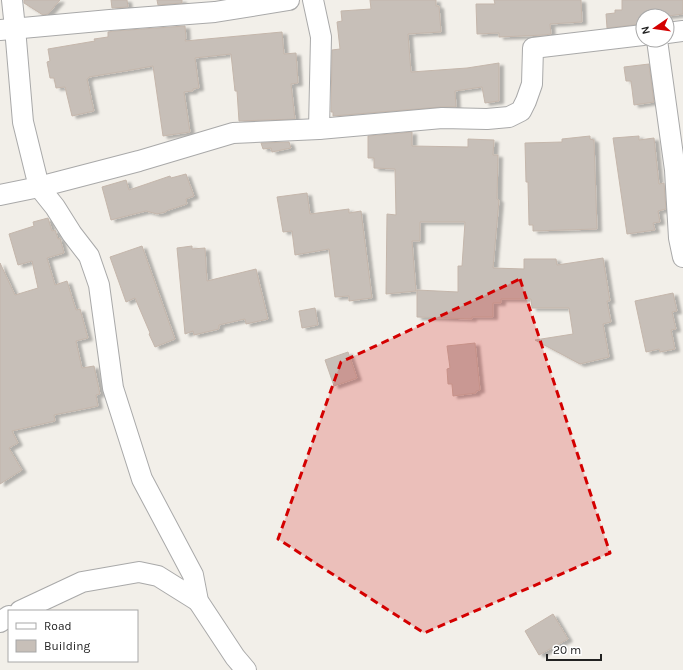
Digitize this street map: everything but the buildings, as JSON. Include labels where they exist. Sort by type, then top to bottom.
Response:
[{"type":"street","points":[[12,0],[8,29],[23,122],[39,187],[55,207],[72,234],[89,256],[98,285],[115,395],[142,479],[194,575],[198,601]]},
{"type":"street","points":[[8,29],[215,12],[289,0]]},
{"type":"street","points":[[313,0],[320,37],[320,129]]},
{"type":"street","points":[[0,195],[39,187],[139,161],[233,133],[320,129],[442,118],[487,119],[509,117],[520,111],[526,101],[532,84],[533,48],[635,36]]},
{"type":"street","points":[[658,48],[679,170],[679,238],[683,257]]},
{"type":"street","points":[[22,610],[82,582],[139,572],[158,576],[198,601],[235,657],[246,670]]},
{"type":"highlighted area","points":[[520,279],[610,553],[424,633],[278,539],[341,362]]}]
